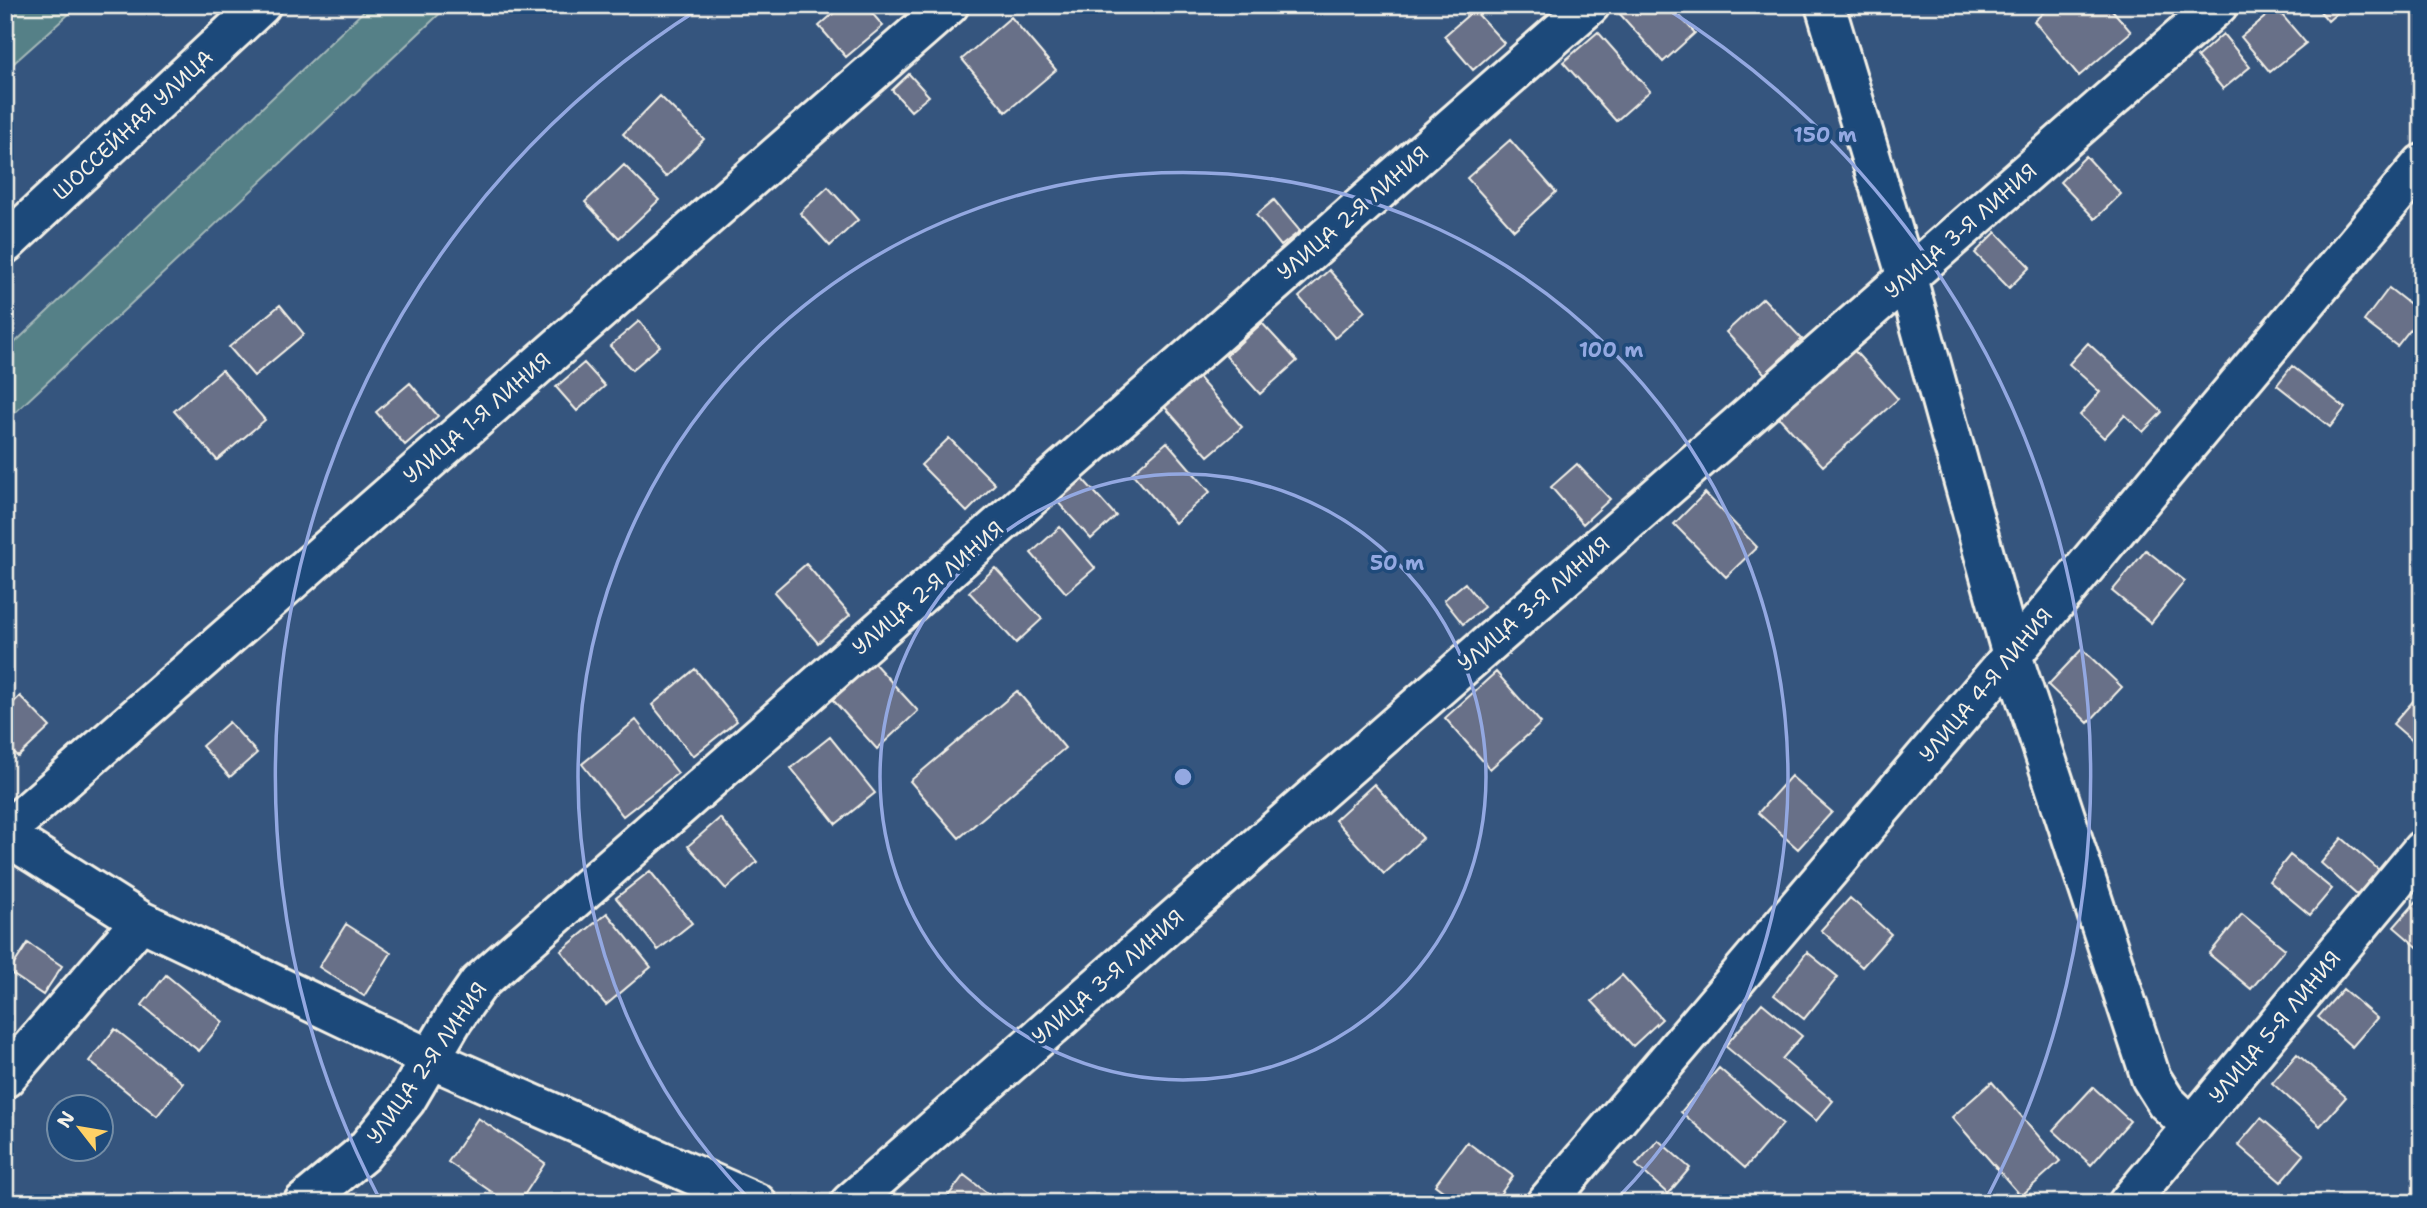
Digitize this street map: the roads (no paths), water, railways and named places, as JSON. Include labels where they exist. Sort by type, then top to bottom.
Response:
[{"type":"street","name":"ШОССЕЙНАЯ УЛИЦА","points":[[5,244],[261,5]]},
{"type":"street","name":"УЛИЦА 1-Я ЛИНИЯ","points":[[5,834],[949,5]]},
{"type":"street","name":"УЛИЦА 2-Я ЛИНИЯ","points":[[303,1203],[362,1154],[406,1100],[453,1020],[479,983],[1590,5]]},
{"type":"street","points":[[1825,5],[1907,278],[2012,655],[2151,1078],[2166,1102],[2192,1126]]},
{"type":"street","name":"УЛИЦА 3-Я ЛИНИЯ","points":[[850,1203],[2218,5]]},
{"type":"street","name":"УЛИЦА 4-Я ЛИНИЯ","points":[[1546,1203],[2012,655],[2422,164]]},
{"type":"street","points":[[5,834],[141,921],[431,1059],[757,1203]]},
{"type":"street","name":"УЛИЦА 5-Я ЛИНИЯ","points":[[2128,1203],[2422,850]]},
{"type":"street","points":[[5,1078],[141,921]]}]
